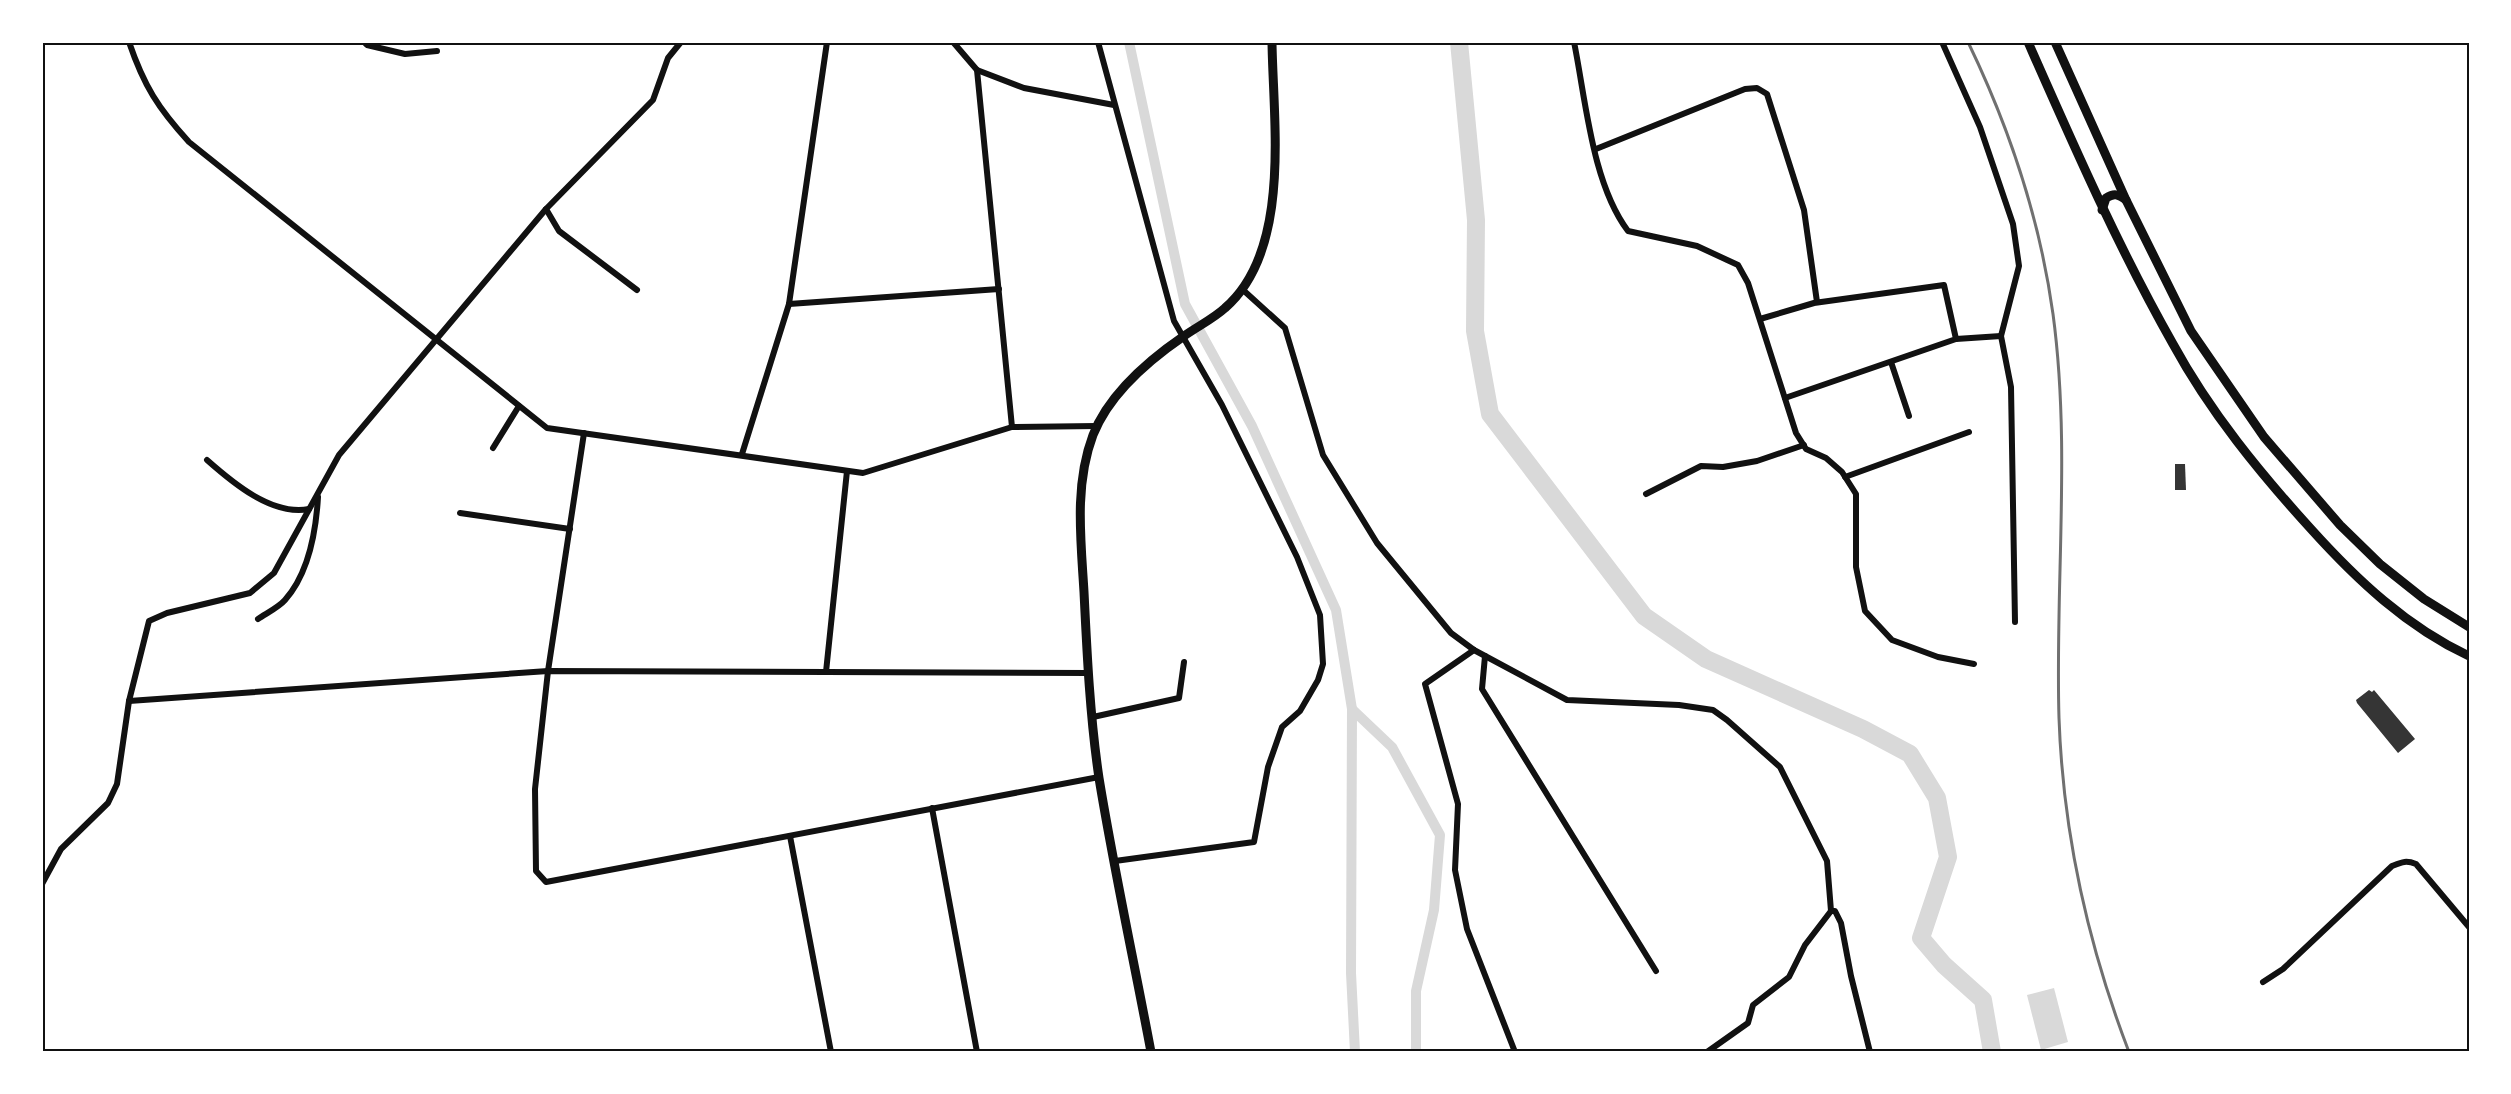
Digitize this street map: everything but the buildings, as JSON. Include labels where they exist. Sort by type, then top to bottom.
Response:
[{"type":"main road","points":[[1151,1052],[1099,777],[1089,673],[1081,499],[1088,450],[1097,426],[1124,387],[1182,337],[1218,314],[1242,290],[1260,257],[1271,210],[1274,154],[1272,42]]},
{"type":"main road","points":[[2028,42],[2102,210],[2174,346],[2247,455],[2337,558],[2371,590],[2408,620],[2469,656]]},
{"type":"main road","points":[[2055,42],[2126,200],[2191,330],[2264,437],[2324,508],[2380,564],[2424,599],[2469,627]]},
{"type":"main road","points":[[2102,210],[2106,198],[2111,195],[2119,195],[2126,200]]},
{"type":"street","points":[[129,42],[141,77],[162,112],[189,142],[548,428],[863,473],[1012,427],[1097,426]]},
{"type":"street","points":[[364,42],[367,45],[405,54],[436,51]]},
{"type":"street","points":[[42,884],[61,849],[108,803],[117,784],[129,701],[149,621],[167,613],[250,593],[274,573],[339,455],[546,209],[653,100],[668,58],[681,42]]},
{"type":"street","points":[[742,454],[789,304],[827,42]]},
{"type":"street","points":[[953,42],[977,70],[1024,88],[1114,105]]},
{"type":"street","points":[[1098,42],[1174,321],[1222,405],[1297,557],[1320,615],[1323,664],[1318,680],[1300,711],[1282,727],[1268,767],[1254,842],[1115,861]]},
{"type":"street","points":[[1574,42],[1596,149],[1615,214],[1628,231],[1697,246],[1738,266],[1748,283],[1796,433],[1804,445],[1826,458],[1845,477],[1856,494],[1856,567],[1865,611],[1892,640],[1938,657],[1974,664]]},
{"type":"street","points":[[1942,42],[1980,127],[2013,224],[2019,266],[2001,336],[2011,387],[2015,476],[2015,622]]},
{"type":"street","points":[[977,70],[1012,427]]},
{"type":"street","points":[[1596,149],[1745,89],[1757,88],[1767,94],[1804,210],[1817,302]]},
{"type":"street","points":[[546,209],[559,231],[637,290]]},
{"type":"street","points":[[1760,319],[1817,302],[1944,285],[1956,339]]},
{"type":"street","points":[[789,304],[999,289]]},
{"type":"street","points":[[1242,290],[1285,328],[1323,455],[1377,543],[1451,633],[1474,650],[1567,700],[1678,705],[1713,710],[1780,767],[1827,861],[1831,911],[1805,945],[1789,977],[1753,1005],[1748,1023],[1707,1052]]},
{"type":"street","points":[[1785,398],[1956,339],[2001,336]]},
{"type":"street","points":[[1891,362],[1910,416]]},
{"type":"street","points":[[493,448],[519,406]]},
{"type":"street","points":[[1845,477],[1969,432]]},
{"type":"street","points":[[584,433],[548,671],[535,789],[536,871],[546,882],[1099,777]]},
{"type":"street","points":[[1646,494],[1701,466],[1723,467],[1756,461],[1804,445]]},
{"type":"street","points":[[207,460],[231,481],[276,507],[293,512],[309,509]]},
{"type":"street","points":[[826,672],[847,471]]},
{"type":"street","points":[[258,619],[285,600],[296,581],[316,526],[318,494]]},
{"type":"street","points":[[460,513],[570,528]]},
{"type":"street","points":[[1474,650],[1425,684],[1458,804],[1455,870],[1467,929],[1515,1052]]},
{"type":"street","points":[[1485,656],[1482,689],[1656,971]]},
{"type":"street","points":[[1093,717],[1179,698],[1184,662]]},
{"type":"street","points":[[129,701],[548,671],[1089,673]]},
{"type":"street","points":[[932,808],[977,1052]]},
{"type":"street","points":[[790,836],[831,1052]]},
{"type":"street","points":[[2263,982],[2283,969],[2392,866],[2401,862],[2416,864],[2469,927]]},
{"type":"street","points":[[1831,911],[1835,911],[1841,923],[1851,976],[1870,1052]]},
{"type":"shaded area","points":[[2054,988],[2068,1042],[2041,1050],[2027,995]]},
{"type":"waterway","points":[[1129,42],[1185,304],[1252,426],[1336,610],[1352,709],[1351,973],[1355,1052]]},
{"type":"waterway","points":[[1459,42],[1476,220],[1475,331],[1490,414],[1644,616],[1706,659],[1863,729],[1910,754],[1937,798],[1948,857],[1921,938],[1944,965],[1983,1000],[1992,1052]]},
{"type":"waterway","points":[[1352,709],[1392,747],[1440,835],[1434,910],[1416,991],[1416,1052]]},
{"type":"railway","points":[[1968,42],[1997,107],[2021,175],[2040,244],[2053,314],[2061,414],[2062,465],[2058,668],[2061,761],[2080,888],[2101,971],[2129,1052]]}]
